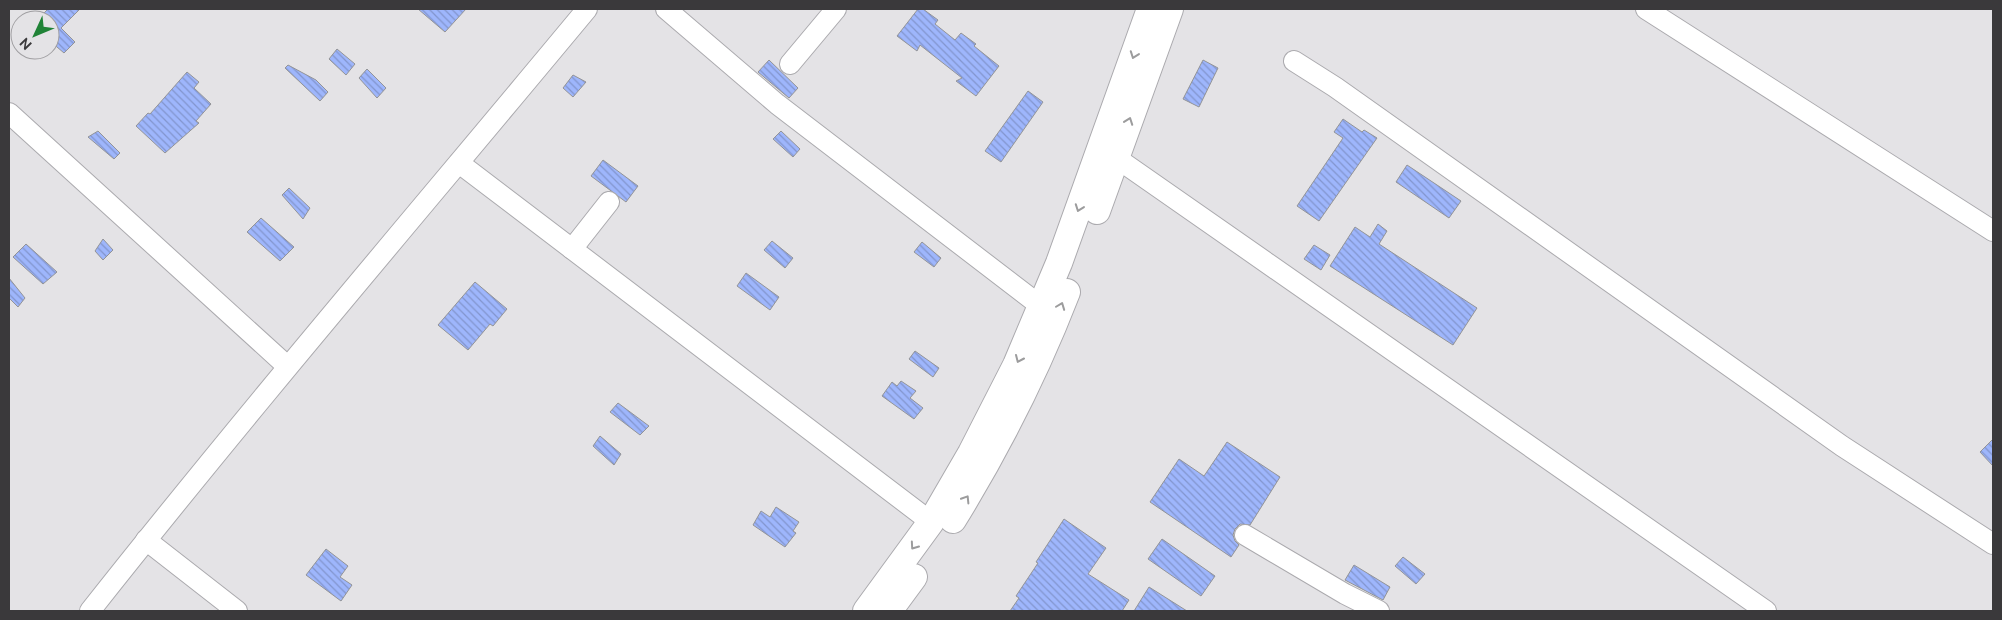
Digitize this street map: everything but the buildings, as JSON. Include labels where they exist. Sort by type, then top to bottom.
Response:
[{"type":"main road","points":[[890,611],[945,532],[980,476],[1020,402],[1049,338],[1155,9]]},
{"type":"main road","points":[[866,611],[931,522],[995,410],[1108,152]]},
{"type":"street","points":[[90,611],[287,366],[587,9]]},
{"type":"street","points":[[666,9],[777,104],[1042,306]]},
{"type":"street","points":[[790,64],[836,9]]},
{"type":"street","points":[[1646,9],[1993,231]]},
{"type":"street","points":[[1294,61],[1336,87],[1842,446],[1993,544]]},
{"type":"street","points":[[9,113],[287,366]]},
{"type":"street","points":[[1108,152],[1766,611]]},
{"type":"street","points":[[459,163],[931,522]]},
{"type":"street","points":[[572,249],[609,202]]},
{"type":"street","points":[[1245,535],[1345,594],[1379,611]]},
{"type":"street","points":[[146,540],[237,611]]}]
